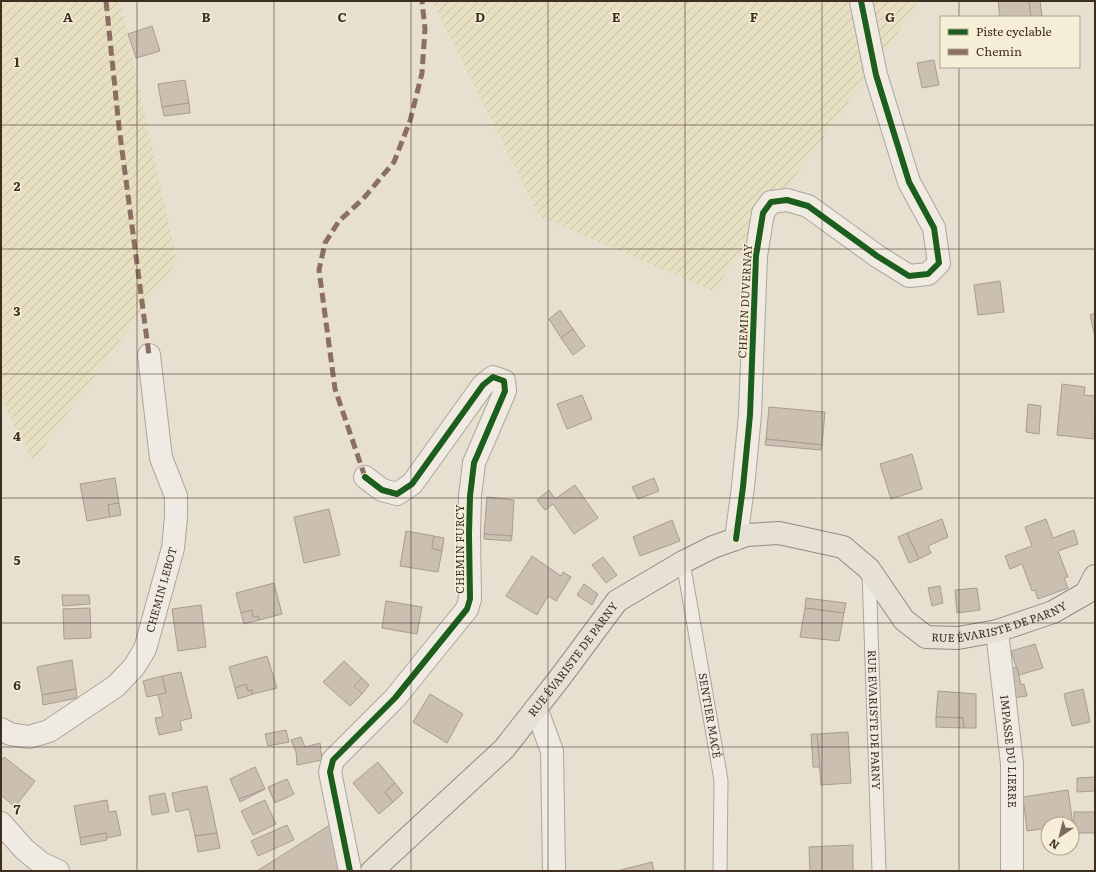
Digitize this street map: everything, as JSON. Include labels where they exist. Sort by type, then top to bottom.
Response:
[{"type":"main road","name":"RUE ÉVARISTE DE PARNY","points":[[372,871],[504,749],[559,679],[617,601],[683,562],[713,547],[747,535],[779,533],[843,547],[868,569],[904,620],[926,637],[958,638],[997,631],[1053,612],[1086,593],[1095,576]]},
{"type":"street","name":"CHEMIN DUVERNAY","points":[[736,539],[750,415],[756,256],[763,213],[771,202],[787,200],[808,206],[877,256],[909,276],[928,274],[939,263],[934,228],[909,182],[876,75],[861,1]]},
{"type":"street","name":"CHEMIN LEBOT","points":[[1,729],[10,734],[29,737],[49,730],[116,686],[134,667],[145,649],[173,548],[176,517],[176,496],[161,458],[149,355]]},
{"type":"street","name":"CHEMIN FURCY","points":[[350,871],[330,772],[332,760],[395,698],[467,609],[470,599],[470,496],[474,463],[506,391],[504,381],[494,376],[483,385],[412,484],[397,494],[382,490],[365,477]]},
{"type":"street","name":"IMPASSE DU LIERRE","points":[[997,631],[1012,764],[1012,871]]},
{"type":"street","points":[[536,708],[552,751],[554,871]]},
{"type":"street","points":[[1,823],[24,849],[41,863],[58,871]]},
{"type":"lane","name":"SENTIER MACÉ","points":[[683,562],[721,780],[720,871]]},
{"type":"lane","name":"RUE EVARISTE DE PARNY","points":[[868,569],[879,871]]},
{"type":"shaded area","points":[[1,1],[120,1],[177,261],[33,462],[1,398]]},
{"type":"shaded area","points":[[432,1],[916,1],[917,6],[713,291],[539,216]]},
{"type":"building","points":[[998,1],[1029,1],[1031,16],[1000,16]]},
{"type":"building","points":[[1029,1],[1040,1],[1042,16],[1031,16]]},
{"type":"building","points":[[152,26],[160,51],[136,58],[128,34]]},
{"type":"building","points":[[934,60],[939,85],[922,88],[917,63]]},
{"type":"building","points":[[185,80],[189,103],[162,107],[158,84]]},
{"type":"building","points":[[189,103],[190,113],[164,116],[162,107]]},
{"type":"building","points":[[1000,281],[1004,312],[978,315],[974,285]]},
{"type":"building","points":[[560,310],[573,329],[561,338],[549,319]]},
{"type":"building","points":[[1095,313],[1095,337],[1090,315]]},
{"type":"building","points":[[573,329],[585,346],[573,355],[561,338]]},
{"type":"building","points":[[1062,384],[1085,387],[1084,395],[1095,396],[1094,439],[1057,435]]},
{"type":"building","points":[[582,395],[592,419],[567,429],[557,404]]},
{"type":"building","points":[[1028,404],[1041,406],[1039,434],[1026,432]]},
{"type":"building","points":[[769,407],[825,412],[822,445],[766,439]]},
{"type":"building","points":[[766,439],[822,445],[821,450],[765,445]]},
{"type":"building","points":[[912,454],[922,489],[891,499],[880,464]]},
{"type":"building","points":[[115,478],[119,503],[108,505],[110,517],[87,521],[80,484]]},
{"type":"building","points":[[654,478],[659,491],[638,499],[632,487]]},
{"type":"building","points":[[575,485],[598,518],[574,534],[553,504],[545,510],[537,500],[549,490],[555,499]]},
{"type":"building","points":[[487,497],[514,500],[512,536],[484,534]]},
{"type":"building","points":[[119,503],[121,515],[110,517],[108,505]]},
{"type":"building","points":[[329,509],[340,555],[304,563],[294,517]]},
{"type":"building","points":[[942,519],[948,537],[928,546],[931,553],[919,559],[907,533]]},
{"type":"building","points":[[1046,519],[1053,538],[1074,530],[1078,544],[1058,551],[1068,577],[1064,578],[1068,588],[1038,599],[1035,590],[1032,591],[1022,564],[1010,569],[1005,556],[1032,546],[1025,527]]},
{"type":"building","points":[[672,520],[680,541],[640,556],[633,537]]},
{"type":"building","points":[[406,531],[434,536],[432,548],[442,551],[438,572],[400,566]]},
{"type":"building","points":[[907,533],[919,559],[909,563],[898,537]]},
{"type":"building","points":[[484,534],[512,536],[511,541],[484,539]]},
{"type":"building","points":[[434,536],[444,538],[442,551],[432,548]]},
{"type":"building","points":[[532,556],[561,576],[563,572],[571,577],[556,601],[548,596],[537,615],[506,596]]},
{"type":"building","points":[[603,557],[617,575],[606,583],[592,565]]},
{"type":"building","points":[[274,583],[282,614],[259,620],[258,616],[253,617],[252,610],[241,613],[236,593]]},
{"type":"building","points":[[584,584],[598,594],[592,605],[577,595]]},
{"type":"building","points":[[940,586],[943,603],[932,606],[928,588]]},
{"type":"building","points":[[977,588],[980,610],[957,613],[955,590]]},
{"type":"building","points":[[62,595],[89,595],[90,604],[63,606]]},
{"type":"building","points":[[806,598],[846,603],[844,613],[805,608]]},
{"type":"building","points":[[386,601],[422,607],[417,634],[382,628]]},
{"type":"building","points":[[201,605],[206,647],[178,651],[172,609]]},
{"type":"building","points":[[90,608],[91,638],[64,639],[63,609]]},
{"type":"building","points":[[805,608],[844,613],[839,641],[800,637]]},
{"type":"building","points":[[252,610],[253,617],[258,616],[259,620],[244,624],[241,613]]},
{"type":"building","points":[[1035,644],[1043,668],[1019,675],[1011,651]]},
{"type":"building","points":[[267,656],[277,688],[253,694],[252,690],[248,691],[246,684],[235,688],[229,667]]},
{"type":"building","points":[[72,660],[76,689],[42,695],[37,667]]},
{"type":"building","points":[[344,661],[362,678],[354,686],[362,694],[350,706],[323,682]]},
{"type":"building","points":[[1017,667],[1021,685],[1024,684],[1027,696],[1010,698],[1004,671]]},
{"type":"building","points":[[181,672],[192,718],[180,721],[182,730],[159,735],[155,718],[163,717],[158,694],[166,693],[162,676]]},
{"type":"building","points":[[162,676],[166,693],[147,697],[143,681]]},
{"type":"building","points":[[362,678],[369,685],[362,694],[354,686]]},
{"type":"building","points":[[246,684],[248,691],[252,690],[253,694],[238,699],[235,688]]},
{"type":"building","points":[[76,689],[77,698],[43,705],[42,695]]},
{"type":"building","points":[[1083,689],[1090,722],[1072,726],[1064,694]]},
{"type":"building","points":[[938,691],[976,694],[976,728],[964,728],[963,718],[936,717]]},
{"type":"building","points":[[430,694],[463,714],[447,743],[413,722]]},
{"type":"building","points":[[936,717],[963,718],[964,728],[936,727]]},
{"type":"building","points":[[286,730],[289,742],[268,746],[265,734]]},
{"type":"building","points":[[848,732],[851,783],[821,785],[817,734]]},
{"type":"building","points":[[811,734],[817,734],[820,767],[813,767]]},
{"type":"building","points":[[301,737],[305,747],[320,743],[322,760],[297,765],[296,752],[291,740]]},
{"type":"building","points":[[4,757],[35,781],[15,807],[1,795],[1,761]]},
{"type":"building","points":[[378,762],[395,783],[385,792],[393,802],[379,814],[353,783]]},
{"type":"building","points":[[255,767],[265,789],[239,799],[230,779]]},
{"type":"building","points":[[1095,777],[1095,791],[1077,792],[1077,778]]},
{"type":"building","points":[[287,779],[294,794],[275,803],[268,787]]},
{"type":"building","points":[[395,783],[403,793],[393,802],[385,792]]},
{"type":"building","points":[[207,786],[217,833],[195,836],[189,809],[176,812],[172,793]]},
{"type":"building","points":[[265,789],[240,802],[239,799]]},
{"type":"building","points":[[1068,790],[1072,816],[1040,816],[1040,829],[1027,831],[1023,797]]},
{"type":"building","points":[[165,793],[169,812],[152,815],[149,796]]},
{"type":"building","points":[[107,800],[109,812],[116,811],[121,835],[107,838],[106,833],[80,838],[74,806]]},
{"type":"building","points":[[265,800],[276,824],[253,835],[241,811]]},
{"type":"building","points":[[1074,812],[1095,812],[1095,833],[1080,833],[1080,816],[1074,816]]},
{"type":"building","points":[[333,823],[343,871],[257,871]]},
{"type":"building","points":[[287,825],[294,840],[258,856],[251,841]]},
{"type":"building","points":[[106,833],[107,840],[81,845],[80,838]]},
{"type":"building","points":[[217,833],[220,848],[198,852],[195,836]]},
{"type":"building","points":[[853,845],[853,871],[810,871],[809,847]]},
{"type":"building","points":[[652,862],[654,871],[617,871]]},
{"type":"marked path","points":[[106,1],[119,127],[149,355]]},
{"type":"marked path","points":[[365,477],[335,389],[319,270],[325,243],[339,221],[363,199],[394,162],[410,121],[422,73],[425,29],[422,1]]},
{"type":"cycle path","points":[[736,539],[750,415],[756,256],[763,213],[771,202],[787,200],[808,206],[877,256],[909,276],[928,274],[939,263],[934,228],[909,182],[876,75],[861,1]]},
{"type":"cycle path","points":[[350,871],[330,772],[333,760],[395,698],[467,609],[470,599],[470,496],[474,463],[505,391],[504,381],[493,377],[483,385],[412,484],[397,494],[382,490],[365,477]]}]
